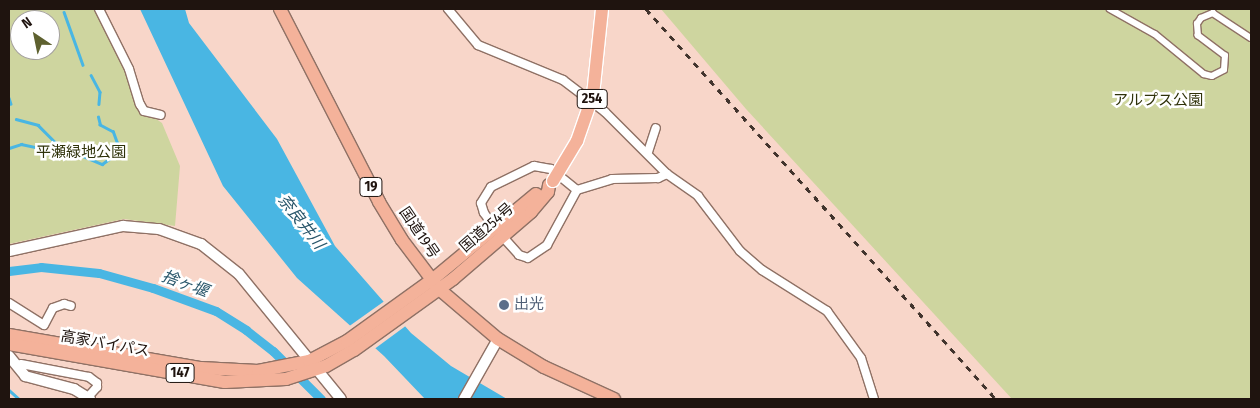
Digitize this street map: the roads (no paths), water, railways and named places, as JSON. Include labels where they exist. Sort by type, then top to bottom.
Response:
[{"type":"highway","name":"国道19号","points":[[280,9],[379,202],[430,288],[498,339],[544,367],[614,399]]},
{"type":"highway","name":"国道254号","points":[[430,288],[530,212],[548,192],[551,183],[577,141],[593,95],[602,9]]},
{"type":"highway","name":"高家バイパス","points":[[9,344],[224,382],[265,383],[286,379],[314,365],[430,288]]},
{"type":"highway","name":"高家バイパス","points":[[9,335],[201,368],[240,371],[314,365]]},
{"type":"street","points":[[99,9],[128,70],[144,111],[161,116]]},
{"type":"street","points":[[448,9],[478,46],[563,80],[605,112],[648,152],[667,174],[698,196],[740,251],[762,270],[812,299],[836,320],[861,358],[874,399]]},
{"type":"street","points":[[1110,9],[1155,34],[1204,74],[1212,76],[1224,70],[1225,56],[1198,36],[1197,24],[1201,18],[1214,13],[1251,38]]},
{"type":"street","points":[[648,152],[656,128]]},
{"type":"street","points":[[576,190],[551,169],[534,166],[491,187],[482,203],[484,213],[499,234],[519,255],[528,258],[538,254],[547,245],[576,190],[612,179],[658,178],[667,174]]},
{"type":"street","points":[[9,251],[123,226],[178,234],[201,244],[238,274],[341,399]]},
{"type":"street","points":[[9,303],[44,325],[53,308],[64,304],[71,306]]},
{"type":"street","points":[[464,399],[498,339]]},
{"type":"street","points":[[9,357],[25,376],[74,389],[89,398],[97,387],[97,383],[89,377],[21,364]]},
{"type":"water","name":"奈良井川","points":[[140,9],[185,9],[189,23],[277,139],[335,246],[411,333],[451,366],[507,399],[425,399],[384,356],[297,278],[223,186]]},
{"type":"waterway","points":[[64,12],[83,65]]},
{"type":"waterway","points":[[91,75],[100,92],[99,104]]},
{"type":"waterway","points":[[9,98],[11,104]]},
{"type":"waterway","points":[[16,119],[38,125],[59,146],[102,164],[116,154],[117,143],[113,132],[100,125],[98,117]]},
{"type":"waterway","points":[[9,148],[21,144],[49,150],[62,147]]},
{"type":"waterway","name":"捨ヶ堰","points":[[9,271],[41,267],[99,273],[153,288],[216,311],[246,330],[273,351],[321,399]]},
{"type":"waterway","points":[[9,390],[19,399]]},
{"type":"railway","points":[[646,9],[996,399]]},
{"type":"place","name":"出光","points":[[504,305]]},
{"type":"park label","name":"アルプス公園","points":[[1158,101]]},
{"type":"park label","name":"平瀬緑地公園","points":[[81,153]]}]
